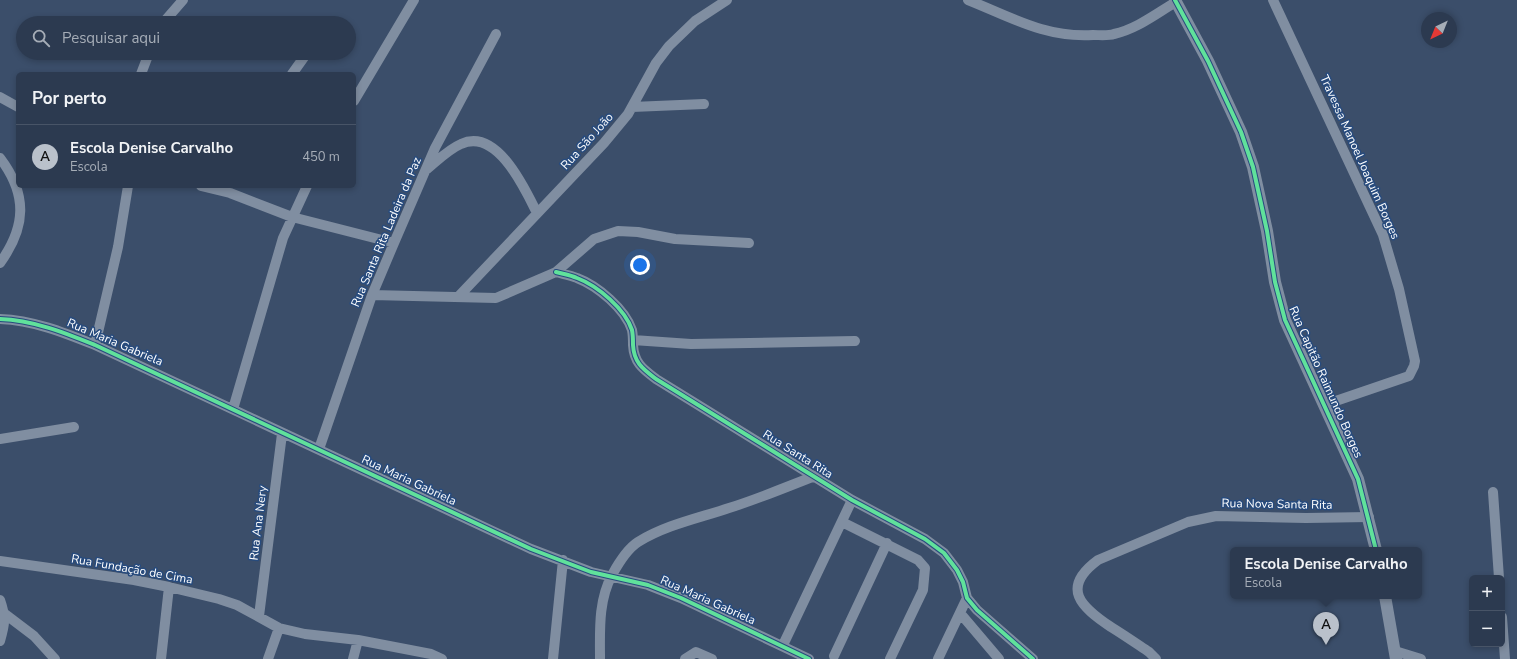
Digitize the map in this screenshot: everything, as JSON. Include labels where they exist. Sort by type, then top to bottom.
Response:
[{"type":"street","points":[[169,16],[183,0]]},
{"type":"street","points":[[356,98],[414,0]]},
{"type":"street","name":"Rua São João","points":[[458,297],[604,143],[632,106],[656,63],[669,46],[695,22],[727,0]]},
{"type":"street","points":[[968,0],[1025,24],[1062,35],[1084,36],[1113,35],[1133,28],[1176,1]]},
{"type":"street","name":"Travessa Manoel Joaquim Borges","points":[[1273,0],[1383,235],[1399,289],[1414,361],[1414,366],[1409,376],[1324,404]]},
{"type":"street","name":"Rua Capitão Raimundo Borges","points":[[1176,1],[1208,61],[1241,132],[1253,167],[1267,231],[1275,282],[1285,320],[1358,479],[1369,517],[1375,547]]},
{"type":"street","name":"Rua Santa Rita Ladeira da Paz","points":[[319,449],[372,294],[425,171],[496,34]]},
{"type":"street","points":[[142,72],[146,60]]},
{"type":"street","points":[[293,72],[302,60]]},
{"type":"street","points":[[0,97],[16,106]]},
{"type":"street","points":[[632,106],[704,104]]},
{"type":"street","points":[[425,171],[461,144],[475,140],[488,146],[504,158],[520,179],[537,213]]},
{"type":"street","points":[[0,158],[18,193],[21,210],[20,226],[12,246],[0,263]]},
{"type":"street","points":[[95,345],[118,247],[128,188]]},
{"type":"street","points":[[216,188],[231,190],[292,217],[394,243]]},
{"type":"street","points":[[233,409],[273,272],[292,217],[306,188]]},
{"type":"street","points":[[372,294],[424,297],[496,298],[556,272],[594,239],[618,231],[638,232],[675,239],[749,243]]},
{"type":"street","name":"Rua Santa Rita","points":[[556,272],[577,278],[602,293],[628,320],[633,332],[635,358],[639,366],[656,379],[852,500],[925,539],[944,553],[964,582],[967,598],[977,610],[1033,659]]},
{"type":"street","name":"Rua Maria Gabriela","points":[[0,319],[29,323],[60,332],[95,345],[233,409],[282,434],[319,449],[531,549],[591,572],[648,585],[681,598],[784,645],[809,659]]},
{"type":"street","points":[[633,340],[691,344],[855,341]]},
{"type":"street","points":[[0,439],[74,427]]},
{"type":"street","name":"Rua Ana Nery","points":[[259,616],[282,434]]},
{"type":"street","points":[[600,659],[601,612],[611,576],[629,550],[638,542],[670,527],[732,508],[815,476]]},
{"type":"street","points":[[1493,492],[1499,575]]},
{"type":"street","points":[[784,645],[852,500]]},
{"type":"street","name":"Rua Nova Santa Rita","points":[[1156,659],[1150,652],[1090,613],[1082,604],[1078,595],[1078,584],[1088,568],[1098,560],[1188,522],[1216,516],[1298,518],[1369,517]]},
{"type":"street","points":[[842,522],[887,543],[918,560],[925,568],[923,590],[890,659]]},
{"type":"street","points":[[834,656],[887,543]]},
{"type":"street","points":[[553,659],[563,560]]},
{"type":"street","name":"Rua Fundação de Cima","points":[[0,561],[134,580],[169,587],[219,599],[259,616],[279,628],[305,634],[358,640],[442,659]]},
{"type":"street","points":[[161,659],[169,587]]},
{"type":"street","points":[[938,659],[967,598]]},
{"type":"street","points":[[1386,599],[1396,655],[1421,659]]},
{"type":"street","points":[[0,600],[5,614],[0,641]]},
{"type":"street","points":[[960,613],[996,658]]},
{"type":"street","points":[[5,614],[34,636],[55,659]]},
{"type":"street","points":[[268,659],[279,628]]},
{"type":"street","points":[[353,659],[358,640]]},
{"type":"street","points":[[1504,647],[1505,659]]},
{"type":"street","points":[[685,659],[696,652],[712,659]]},
{"type":"cycle path","points":[[1175,0],[1208,61],[1241,132],[1253,167],[1267,231],[1275,282],[1285,320],[1358,479],[1375,547]]},
{"type":"cycle path","points":[[556,272],[572,276],[585,282],[602,292],[617,306],[632,330],[634,351],[637,361],[643,369],[656,379],[852,500],[925,539],[944,553],[957,570],[963,582],[967,598],[977,610],[1033,659]]},
{"type":"cycle path","points":[[0,319],[37,325],[95,345],[531,549],[591,572],[648,585],[681,598],[809,659]]},
{"type":"place","name":"Escola Denise Carvalho","points":[[1326,645]]}]
